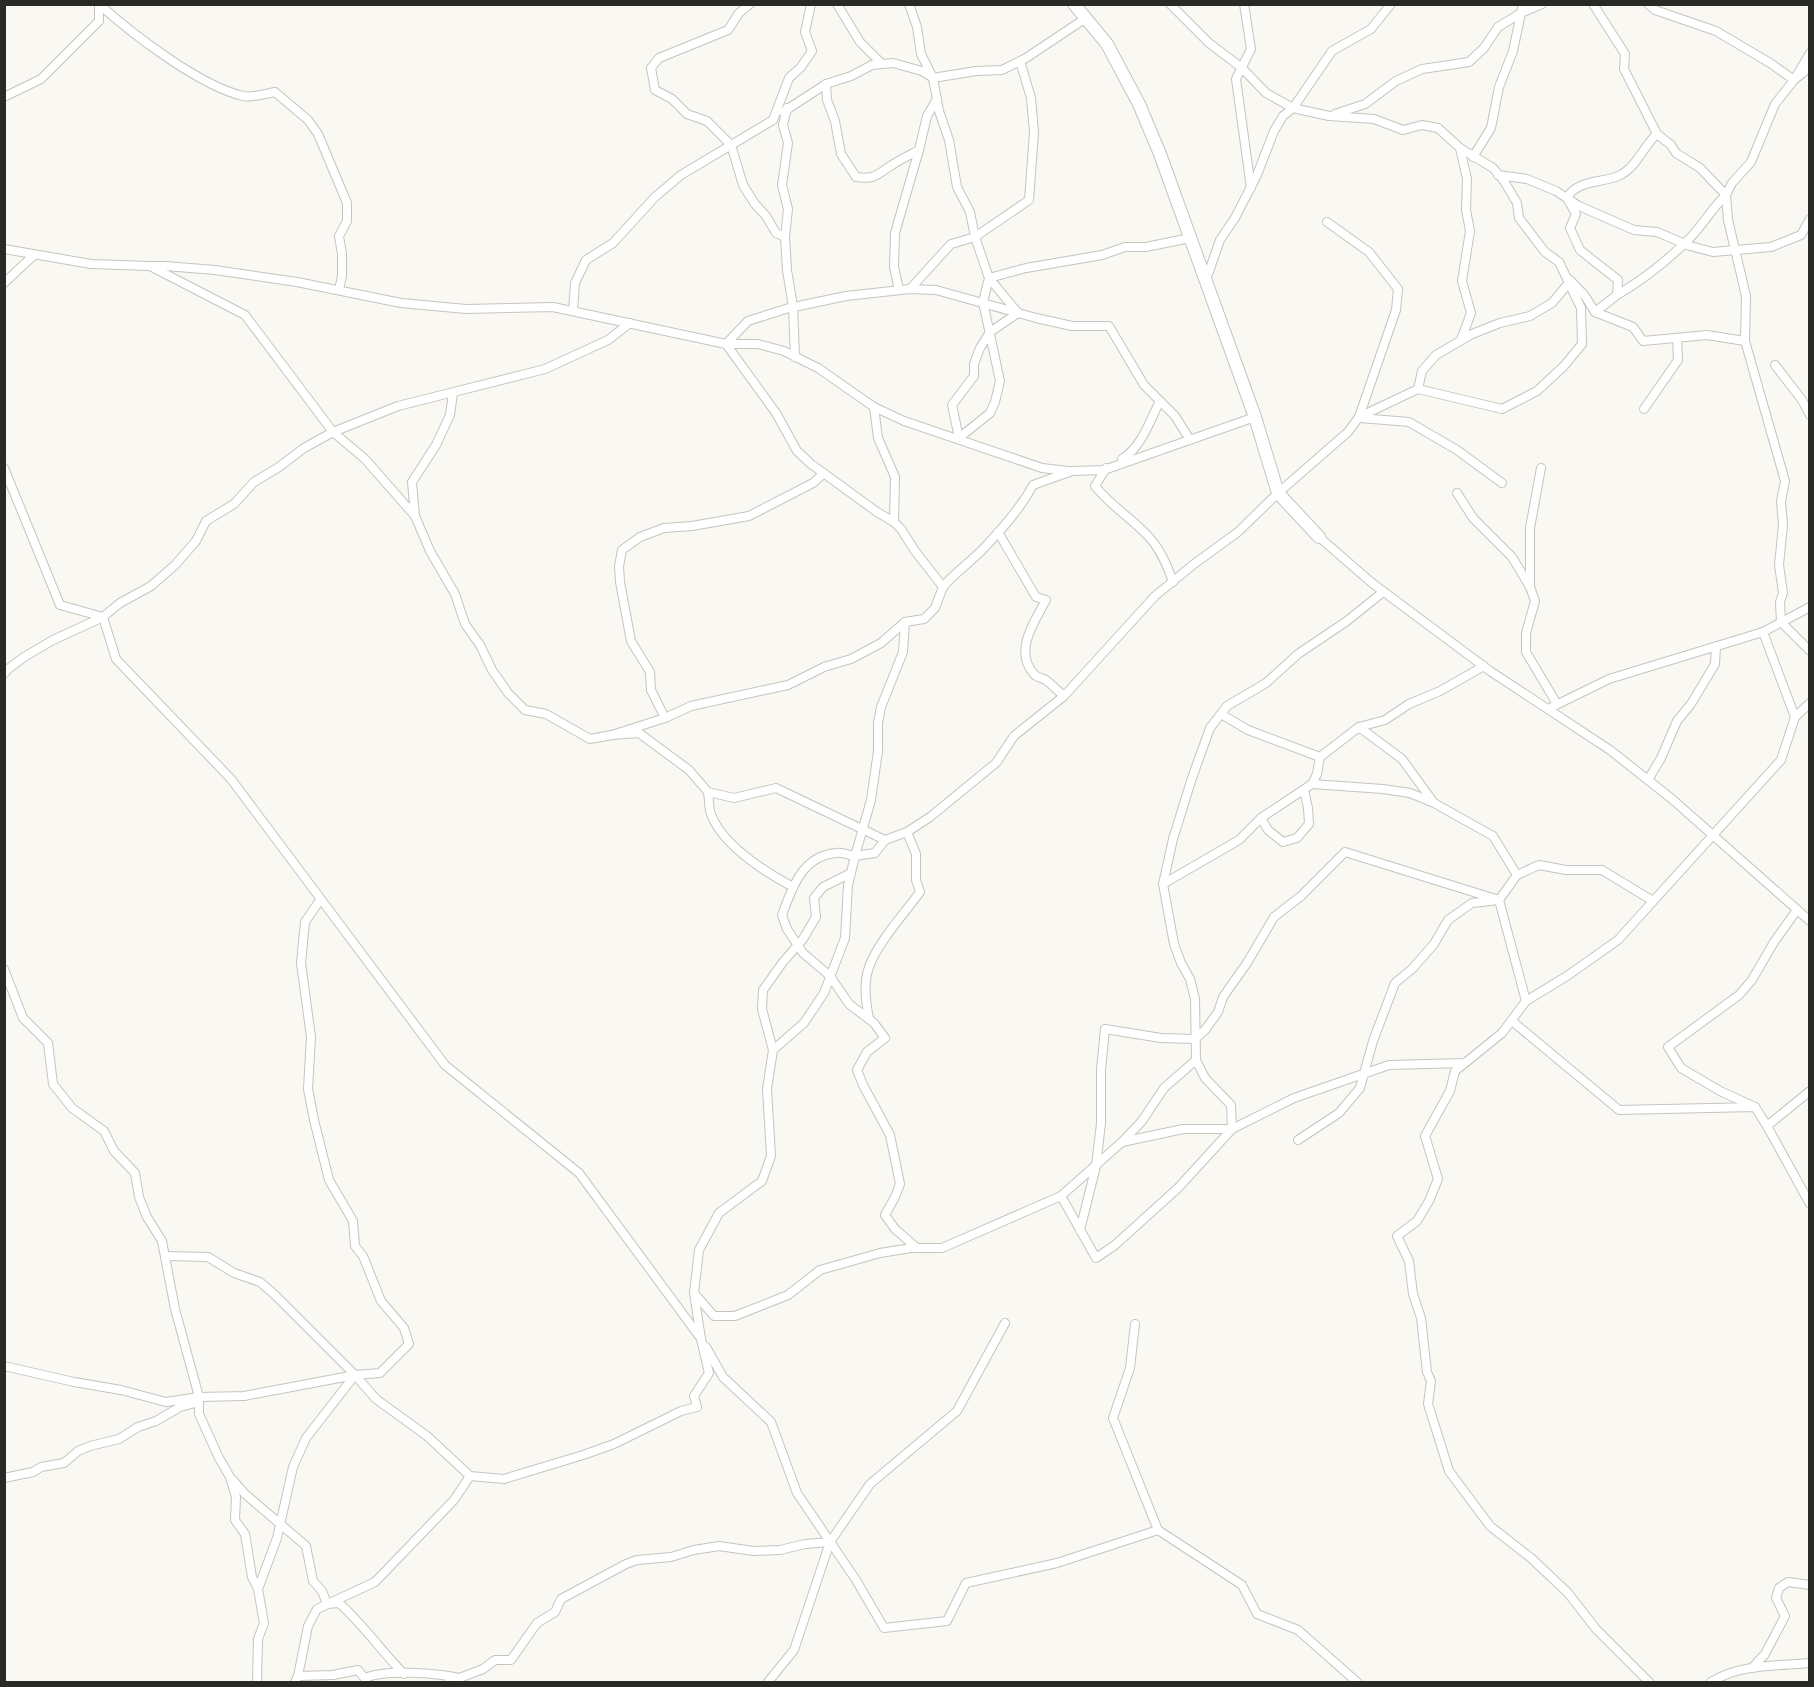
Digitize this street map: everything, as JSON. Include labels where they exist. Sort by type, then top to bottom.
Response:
[{"type":"main road","points":[[1074,4],[1107,44],[1139,104],[1255,417],[1278,493],[1319,537]]},
{"type":"street","points":[[4,97],[41,79],[99,21],[99,4]]},
{"type":"street","points":[[99,4],[137,37],[207,82],[244,97],[275,92],[308,120],[328,154],[347,203],[347,221],[339,236],[342,254],[342,276],[339,290]]},
{"type":"street","points":[[750,4],[739,13],[728,30],[659,58],[651,68],[655,90],[672,99],[687,114],[707,121],[731,145],[743,185],[776,233],[785,237]]},
{"type":"street","points":[[773,120],[789,78],[801,68],[812,51],[805,32],[811,4]]},
{"type":"street","points":[[837,4],[860,42],[882,64]]},
{"type":"street","points":[[909,4],[917,27],[921,54],[933,78],[949,140],[957,187],[970,212],[988,278],[1018,313]]},
{"type":"street","points":[[1170,4],[1209,43],[1242,68],[1266,93],[1293,108],[1329,116],[1374,118],[1403,130],[1422,125],[1438,128],[1473,158],[1493,168],[1517,203],[1519,218],[1545,252],[1559,262],[1581,308],[1582,344],[1564,366],[1537,391],[1502,409],[1418,389],[1359,417]]},
{"type":"street","points":[[1244,4],[1251,49],[1236,80],[1251,188]]},
{"type":"street","points":[[1206,280],[1220,240],[1251,188],[1274,130],[1283,116],[1293,108],[1332,51],[1371,29],[1391,4]]},
{"type":"street","points":[[1329,116],[1365,104],[1396,81],[1422,69],[1469,62],[1484,48],[1498,27],[1522,9],[1542,4]]},
{"type":"street","points":[[1593,4],[1626,54],[1624,69],[1657,134],[1671,145],[1676,153],[1700,168],[1726,195],[1728,220],[1746,296],[1745,341],[1785,481],[1781,501],[1783,525],[1779,566],[1783,593],[1780,602],[1781,622],[1809,651]]},
{"type":"street","points":[[1648,4],[1655,10],[1716,31],[1794,80]]},
{"type":"street","points":[[1473,158],[1491,128],[1499,87],[1513,51],[1522,9]]},
{"type":"street","points":[[573,311],[575,283],[586,260],[614,243],[655,197],[681,175],[773,120],[787,108],[826,84],[851,76],[872,65],[893,63],[922,71],[933,78],[976,70],[1002,70],[1020,61],[1086,18]]},
{"type":"street","points":[[1595,312],[1617,295],[1640,282],[1685,244],[1712,208],[1726,195],[1732,183],[1751,162],[1775,104],[1794,80],[1809,53]]},
{"type":"street","points":[[910,288],[951,244],[975,237],[1029,200],[1034,132],[1031,98],[1020,61]]},
{"type":"street","points":[[1794,80],[1809,67]]},
{"type":"street","points":[[826,84],[827,100],[841,154],[856,177],[879,176],[891,165],[919,150]]},
{"type":"street","points":[[899,290],[894,267],[895,233],[927,116],[937,99]]},
{"type":"street","points":[[787,108],[783,125],[788,142],[782,185],[788,209],[785,237],[793,307],[795,357]]},
{"type":"street","points":[[1567,198],[1570,191],[1592,182],[1620,176],[1635,164],[1657,134]]},
{"type":"street","points":[[1460,148],[1467,179],[1466,210],[1470,231],[1462,281],[1471,313],[1461,340]]},
{"type":"street","points":[[1498,175],[1527,179],[1556,191],[1579,206],[1634,230],[1657,232],[1685,244],[1713,252],[1771,247],[1801,235],[1809,219]]},
{"type":"street","points":[[1567,198],[1576,214],[1570,228],[1581,250],[1618,280],[1617,295]]},
{"type":"street","points":[[917,1248],[895,1229],[885,1215],[900,1184],[890,1135],[857,1070],[867,1052],[885,1038],[869,1019],[849,1004],[830,976],[803,953],[787,929],[782,915],[792,887],[795,880],[814,859],[836,852],[855,856],[875,853],[885,840],[907,831],[930,817],[996,762],[1014,736],[1064,696],[1155,597],[1238,532],[1278,493],[1348,432],[1359,417],[1396,310],[1398,289],[1369,252],[1327,222]]},
{"type":"street","points":[[988,278],[1026,268],[1102,255],[1125,247],[1146,247],[1190,238]]},
{"type":"street","points":[[4,249],[91,264],[214,270],[339,290],[401,303],[466,309],[553,307],[726,344],[758,344],[818,368],[874,407],[904,421],[1042,468],[1072,471],[1104,470],[1255,417]]},
{"type":"street","points":[[4,283],[34,255]]},
{"type":"street","points":[[150,266],[245,315],[333,432],[365,459],[416,516]]},
{"type":"street","points":[[959,438],[990,413],[1000,381],[983,302],[988,278]]},
{"type":"street","points":[[1418,389],[1422,370],[1436,355],[1461,340],[1500,323],[1530,316],[1552,303],[1566,280]]},
{"type":"street","points":[[1566,280],[1585,296],[1595,312],[1633,327],[1643,341],[1707,335],[1745,341]]},
{"type":"street","points":[[726,344],[748,321],[793,307],[846,296],[910,288],[936,290],[1072,326],[1109,326],[1144,384],[1175,416],[1190,440]]},
{"type":"street","points":[[959,438],[952,405],[974,376],[980,348],[990,332],[1018,313]]},
{"type":"street","points":[[4,674],[24,657],[53,640],[103,617],[120,603],[151,586],[175,565],[196,541],[206,521],[234,504],[254,482],[304,448],[333,432],[398,406],[545,369],[608,340],[630,323]]},
{"type":"street","points":[[1644,409],[1678,360],[1677,338]]},
{"type":"street","points":[[726,344],[776,413],[797,451],[811,464],[894,522],[943,587]]},
{"type":"street","points":[[1775,365],[1802,400],[1809,415]]},
{"type":"street","points":[[453,393],[450,415],[436,445],[412,482],[416,516],[430,552],[454,594],[465,624],[480,645],[492,670],[508,693],[525,710],[546,714],[590,739],[639,733],[689,770],[708,792],[710,812],[721,832],[753,862],[792,887]]},
{"type":"street","points":[[1160,401],[1131,454],[1104,470],[1095,486],[1106,500],[1149,537],[1162,555],[1173,582]]},
{"type":"street","points":[[874,407],[878,438],[895,477],[894,522]]},
{"type":"street","points":[[1359,417],[1409,422],[1457,450],[1502,483]]},
{"type":"street","points":[[4,468],[60,604],[103,617]]},
{"type":"street","points":[[1530,587],[1530,528],[1541,468]]},
{"type":"street","points":[[612,735],[665,718],[691,706],[788,685],[824,667],[861,654],[882,642],[905,622],[924,620],[935,608],[943,587],[951,577],[984,549],[1024,501],[1033,485],[1072,471]]},
{"type":"street","points":[[665,718],[651,690],[650,672],[632,640],[620,582],[619,566],[622,550],[640,537],[664,528],[692,526],[749,516],[813,483],[824,473]]},
{"type":"street","points":[[1457,493],[1473,518],[1512,557],[1530,587],[1535,601],[1526,633],[1526,652],[1557,704]]},
{"type":"street","points":[[998,532],[1036,597],[1046,600],[1026,641],[1024,650],[1028,663],[1034,675],[1044,679],[1064,696]]},
{"type":"street","points":[[1319,537],[1383,592],[1484,666],[1610,750],[1713,835],[1809,921]]},
{"type":"street","points":[[1232,1129],[1231,1105],[1205,1078],[1196,1060],[1195,999],[1190,979],[1174,944],[1163,884],[1173,839],[1210,728],[1227,706],[1266,683],[1298,654],[1347,621],[1383,592]]},
{"type":"street","points":[[1546,709],[1608,679],[1763,632],[1809,607]]},
{"type":"street","points":[[103,617],[116,659],[231,779],[445,1065],[579,1173],[701,1339],[723,1377],[771,1422],[797,1493],[884,1628],[947,1621],[966,1583],[1057,1563],[1158,1530]]},
{"type":"street","points":[[773,1050],[804,1023],[824,993],[845,938],[851,873],[871,800],[875,775],[881,707],[903,652],[905,622]]},
{"type":"street","points":[[1763,632],[1795,717]]},
{"type":"street","points":[[1648,780],[1661,758],[1677,721],[1691,704],[1715,664],[1716,646]]},
{"type":"street","points":[[1163,884],[1239,840],[1261,818],[1312,784],[1317,774],[1320,757],[1359,727],[1385,720],[1409,704],[1440,691],[1484,666]]},
{"type":"street","points":[[1649,1683],[1596,1629],[1568,1593],[1531,1558],[1490,1526],[1449,1471],[1428,1404],[1431,1381],[1427,1372],[1421,1318],[1413,1294],[1409,1262],[1397,1236],[1417,1221],[1438,1179],[1425,1136],[1450,1091],[1455,1071],[1502,1034],[1526,1001],[1567,976],[1618,940],[1781,760],[1795,717],[1809,703]]},
{"type":"street","points":[[1221,714],[1248,730],[1320,757]]},
{"type":"street","points":[[1359,727],[1402,759],[1434,803]]},
{"type":"street","points":[[1312,784],[1410,793],[1434,803],[1492,836],[1517,875]]},
{"type":"street","points":[[708,792],[734,798],[776,788],[885,840]]},
{"type":"street","points":[[1261,818],[1268,830],[1282,842],[1297,838],[1309,824],[1304,790]]},
{"type":"street","points":[[869,1019],[865,998],[868,968],[888,933],[920,892],[916,880],[916,854],[907,831]]},
{"type":"street","points":[[1080,1230],[1096,1166],[1101,1123],[1101,1070],[1105,1029],[1161,1038],[1195,1039],[1218,1012],[1223,997],[1247,963],[1274,917],[1301,896],[1345,852],[1499,900]]},
{"type":"street","points":[[1298,1140],[1339,1113],[1360,1088],[1366,1074],[1373,1041],[1395,982],[1413,969],[1434,944],[1448,920],[1472,903],[1499,900],[1517,875],[1539,865],[1566,870],[1602,870],[1653,902]]},
{"type":"street","points":[[165,1256],[208,1257],[234,1273],[260,1282],[355,1375],[376,1399],[427,1437],[470,1476],[504,1479],[540,1469],[614,1444],[681,1412],[697,1407],[694,1396],[710,1373],[701,1339],[694,1293],[699,1250],[719,1213],[762,1181],[771,1156],[767,1089],[773,1050],[762,1010],[763,990],[798,945],[816,917],[814,898],[823,886],[851,873]]},
{"type":"street","points":[[4,1366],[121,1390],[166,1402],[244,1396],[355,1375],[380,1373],[409,1344],[404,1328],[381,1301],[363,1256],[355,1246],[353,1221],[329,1180],[314,1120],[308,1089],[311,1037],[301,963],[305,922],[320,900]]},
{"type":"street","points":[[1499,900],[1526,1001]]},
{"type":"street","points":[[1797,909],[1752,980],[1739,995],[1668,1047],[1681,1068],[1720,1091],[1755,1107],[1809,1204]]},
{"type":"street","points":[[4,969],[23,1018],[48,1043],[53,1084],[72,1108],[104,1131],[114,1151],[135,1173],[139,1197],[147,1217],[162,1241],[175,1309],[199,1400],[199,1414],[219,1458],[230,1477],[245,1494],[306,1545],[313,1581],[322,1592],[327,1604]]},
{"type":"street","points":[[1512,1021],[1619,1110],[1755,1107]]},
{"type":"street","points":[[694,1293],[714,1316],[735,1316],[788,1295],[820,1270],[879,1253],[917,1248],[942,1248],[1061,1196],[1122,1142],[1142,1121],[1164,1088],[1196,1060]]},
{"type":"street","points":[[1061,1196],[1096,1258],[1115,1245],[1178,1188],[1232,1129],[1294,1098],[1389,1065],[1465,1063]]},
{"type":"street","points":[[1767,1126],[1809,1091]]},
{"type":"street","points":[[1122,1142],[1183,1129],[1232,1129]]},
{"type":"street","points":[[768,1683],[794,1650],[830,1542],[870,1484],[957,1411],[1005,1323]]},
{"type":"street","points":[[1135,1324],[1130,1368],[1113,1418],[1158,1530],[1242,1585],[1257,1614],[1298,1630],[1357,1683]]},
{"type":"street","points":[[258,1589],[281,1523],[293,1467],[306,1438],[355,1375]]},
{"type":"street","points":[[4,1478],[64,1463],[78,1451],[119,1439],[138,1427],[199,1400]]},
{"type":"street","points":[[460,1678],[441,1674],[375,1673],[366,1680],[358,1670],[297,1679],[308,1626],[317,1609],[375,1582],[454,1500],[470,1476]]},
{"type":"street","points":[[230,1477],[236,1497],[235,1520],[245,1534],[252,1577],[258,1589],[264,1623],[258,1639],[257,1683]]},
{"type":"street","points":[[449,1683],[483,1669],[495,1660],[511,1660],[537,1623],[555,1612],[561,1599],[626,1564],[637,1560],[671,1557],[719,1546],[753,1551],[780,1550],[805,1544],[830,1542]]},
{"type":"street","points":[[1752,1668],[1765,1654],[1785,1616],[1776,1598],[1779,1588],[1788,1582],[1809,1585]]},
{"type":"street","points":[[327,1604],[339,1603],[404,1674]]},
{"type":"street","points":[[1712,1683],[1723,1675],[1752,1668],[1809,1664]]}]
